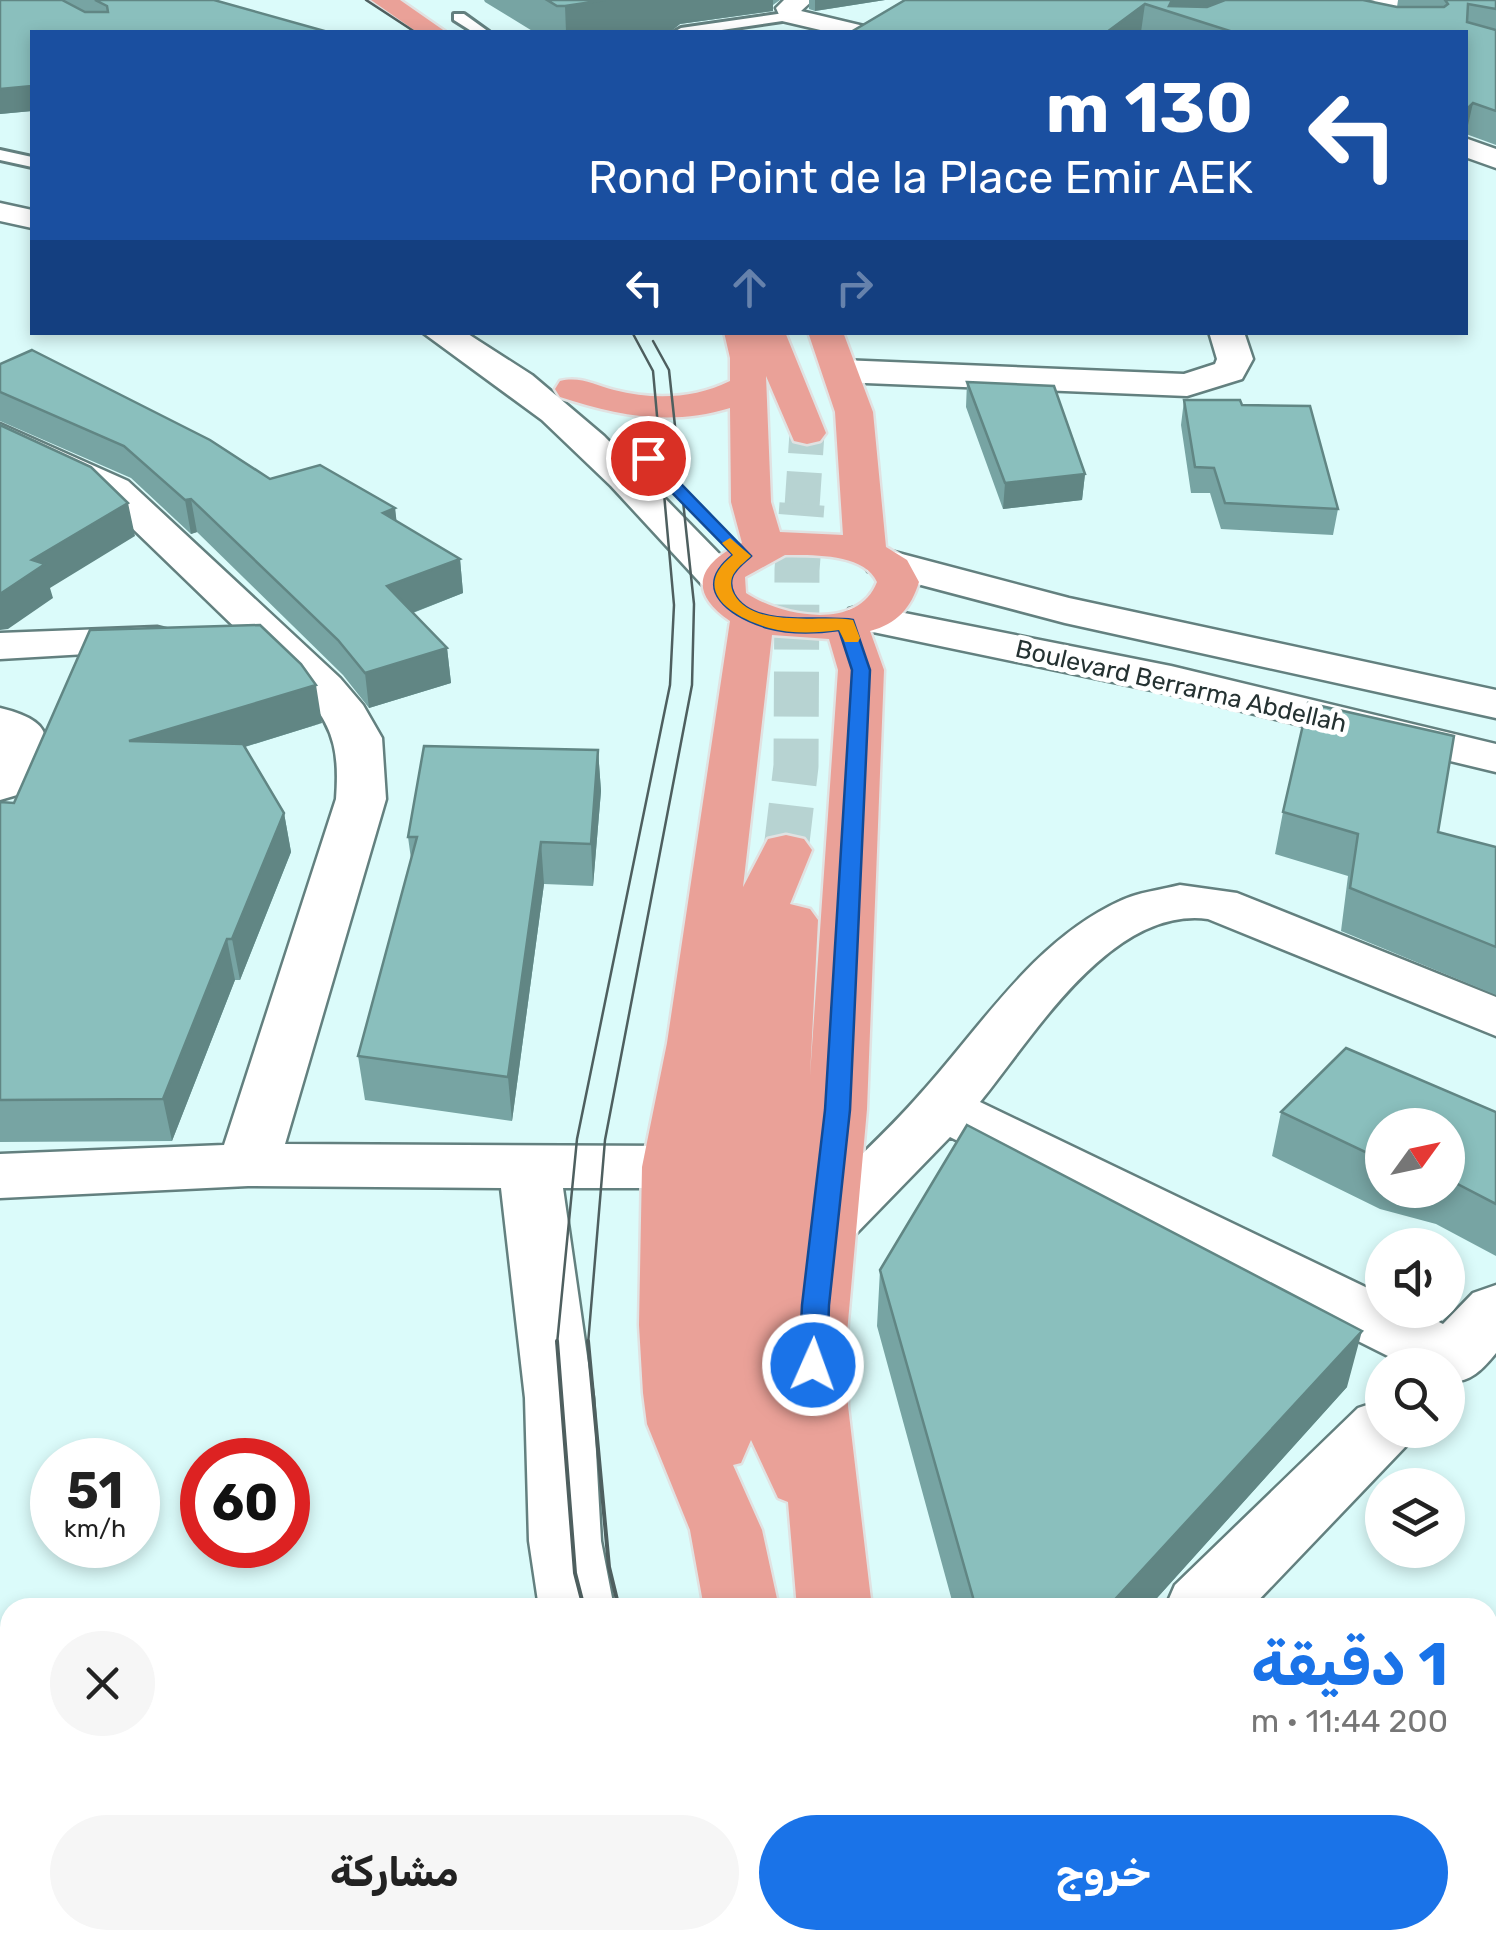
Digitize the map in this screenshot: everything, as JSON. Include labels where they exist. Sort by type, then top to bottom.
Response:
[{"type":"main road","points":[[372,12],[427,30]]},
{"type":"main road","points":[[726,1530],[682,1424],[677,1393],[672,1325],[673,1166],[696,1043],[745,575],[751,502],[748,358],[742,335]]},
{"type":"main road","points":[[769,335],[807,433],[804,362],[798,335]]},
{"type":"main road","points":[[826,335],[854,412],[859,505],[875,558]]},
{"type":"main road","points":[[572,389],[618,405],[673,409],[705,406],[748,387]]},
{"type":"main road","points":[[827,543],[875,558],[893,574],[897,586],[882,610],[856,621],[798,627],[745,575],[827,543]]},
{"type":"main road","points":[[834,1598],[813,1365],[837,1110],[861,670],[856,621]]},
{"type":"main road","points":[[740,1598],[726,1530],[712,1411],[713,1317],[754,935],[774,870],[786,850],[791,920],[774,1175],[772,1394],[782,1433],[799,1472],[824,1510]]},
{"type":"street","points":[[1346,12],[1420,0]]},
{"type":"street","points":[[796,8],[853,30]]},
{"type":"street","points":[[1468,148],[1496,159]]},
{"type":"street","points":[[0,196],[30,202]]},
{"type":"street","points":[[0,212],[30,219]]},
{"type":"street","points":[[445,335],[514,379],[745,575]]},
{"type":"street","points":[[492,335],[572,389],[745,575]]},
{"type":"street","points":[[841,370],[1187,385],[1229,371],[1234,359],[1227,335]]},
{"type":"street","points":[[0,435],[114,489],[352,718],[360,738],[361,799],[248,1165]]},
{"type":"street","name":"Boulevard Berrarma Abdellah","points":[[875,558],[1065,610],[1496,704]]},
{"type":"street","name":"Boulevard Berrarma Abdellah","points":[[856,621],[1171,680],[1496,758]]},
{"type":"street","points":[[0,646],[267,636]]},
{"type":"street","points":[[0,722],[24,732],[0,785]]},
{"type":"street","points":[[824,1228],[942,1108],[1074,954],[1142,911],[1180,901],[1218,904],[1496,1018]]},
{"type":"street","points":[[942,1108],[1420,1348]]},
{"type":"street","points":[[0,1176],[248,1165],[673,1166]]},
{"type":"street","points":[[530,1166],[559,1398],[565,1542],[575,1598]]},
{"type":"street","points":[[1461,1348],[1496,1310]]},
{"type":"street","points":[[1212,1598],[1365,1444]]},
{"type":"lane","points":[[692,30],[796,8]]},
{"type":"lane","points":[[459,16],[479,30]]},
{"type":"lane","points":[[0,155],[30,162]]},
{"type":"building","points":[[0,0],[62,0],[85,12],[108,12],[107,6],[95,0],[214,0],[321,30],[30,30],[30,86],[0,89]]},
{"type":"building","points":[[547,0],[605,0],[557,6]]},
{"type":"building","points":[[905,0],[1172,0],[1169,6],[1207,7],[1225,0],[1363,0],[1397,7],[1444,7],[1448,4],[1445,0],[1496,0],[1496,9],[1468,4],[1467,22],[1496,30],[1496,111],[1473,103],[1468,108],[1468,30],[1227,30],[1145,4],[1110,30],[854,30]]},
{"type":"building","points":[[32,350],[210,440],[270,479],[320,465],[395,508],[383,513],[460,559],[387,586],[447,648],[365,673],[338,640],[191,499],[185,500],[124,446],[0,392],[0,364]]},
{"type":"building","points":[[967,382],[1054,386],[1085,474],[1005,483]]},
{"type":"building","points":[[1184,400],[1310,406],[1338,509],[1225,503],[1214,468],[1195,467]]},
{"type":"building","points":[[0,425],[91,467],[128,503],[32,560],[45,564],[0,594]]},
{"type":"building","points":[[260,625],[301,664],[316,685],[129,741],[243,744],[284,813],[232,939],[227,939],[163,1099],[0,1100],[0,802],[14,803],[90,630]]},
{"type":"building","points":[[1308,703],[1454,736],[1438,832],[1496,847],[1496,947],[1350,888],[1358,834],[1283,812]]},
{"type":"building","points":[[424,746],[598,750],[591,844],[541,842],[508,1077],[358,1056],[417,837],[408,837]]},
{"type":"building","points":[[1346,1048],[1496,1112],[1496,1204],[1465,1188],[1465,1108],[1365,1108],[1365,1152],[1281,1112]]},
{"type":"building","points":[[967,1125],[1362,1331],[1116,1598],[973,1598],[880,1270]]},
{"type":"tunnel","points":[[802,507],[807,433]]},
{"type":"tunnel","points":[[786,850],[796,766],[797,570],[802,504]]},
{"type":"tram line","points":[[366,0],[412,30]]},
{"type":"tram line","points":[[557,1343],[577,1139],[670,685],[674,605],[653,371],[634,335]]},
{"type":"tram line","points":[[588,1342],[605,1140],[692,685],[694,604],[669,370],[653,341]]},
{"type":"tram line","points":[[588,1342],[609,1567],[617,1598]]},
{"type":"tram line","points":[[557,1343],[575,1573],[581,1598]]},
{"type":"slow traffic","points":[[730,543],[743,556],[728,567],[722,581],[725,595],[736,607],[752,617],[798,627],[846,624],[851,638]]},
{"type":"route","points":[[648,458],[743,556],[728,567],[722,581],[725,595],[736,607],[752,617],[798,627],[846,624],[861,670],[837,1110],[815,1305],[813,1365]]}]
